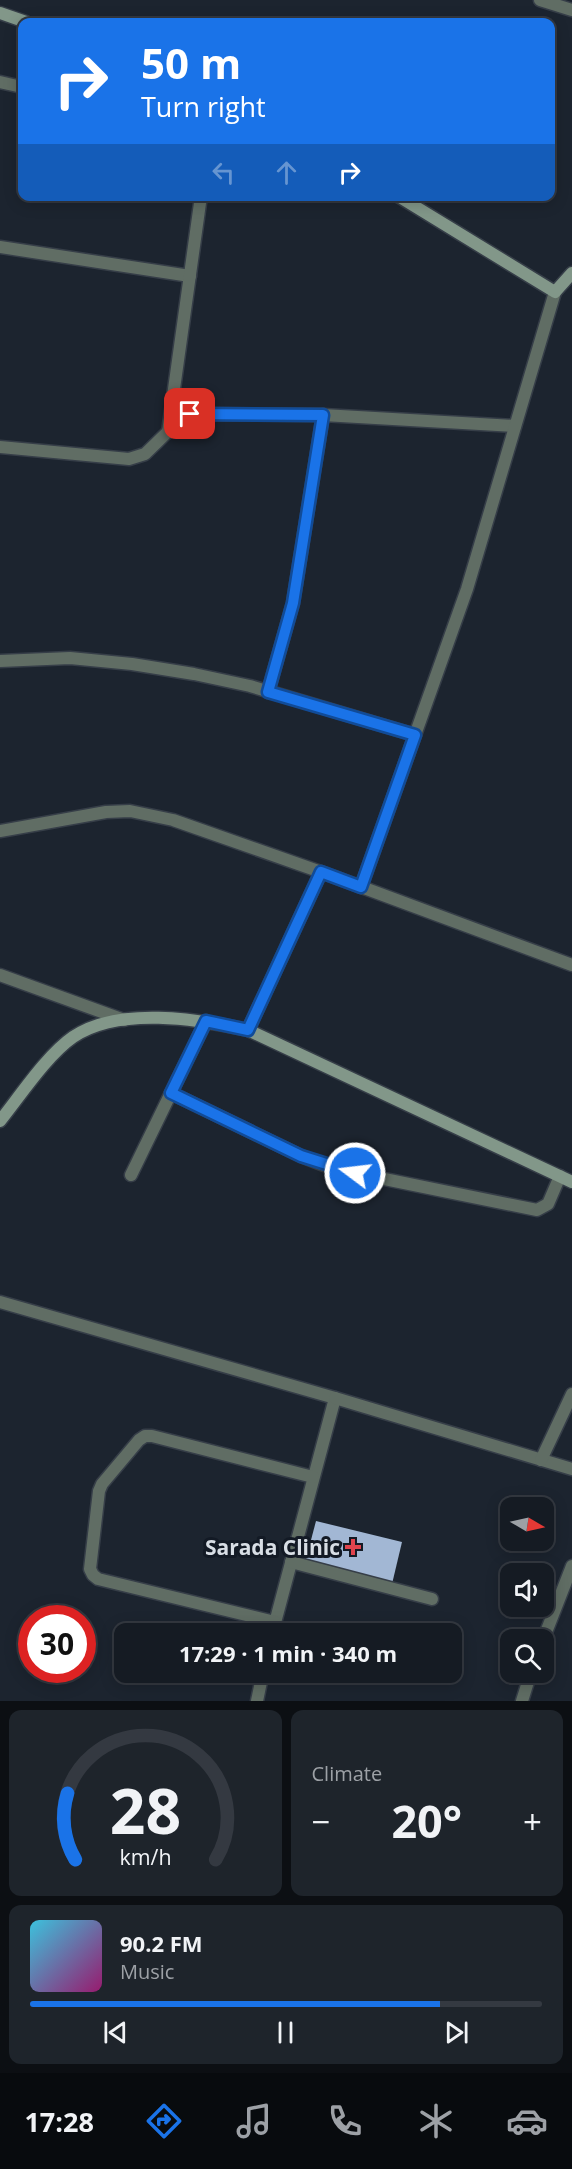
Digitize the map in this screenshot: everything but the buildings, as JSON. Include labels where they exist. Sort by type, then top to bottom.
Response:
[{"type":"street","points":[[540,0],[572,10]]},
{"type":"street","points":[[0,13],[18,19]]},
{"type":"street","points":[[0,82],[18,86]]},
{"type":"street","points":[[168,432],[200,201]]},
{"type":"street","points":[[406,201],[555,292]]},
{"type":"street","points":[[0,247],[190,276]]},
{"type":"street","points":[[361,887],[467,589],[555,292],[572,273]]},
{"type":"street","points":[[0,447],[129,459],[145,454],[184,416],[190,414],[323,415],[515,426]]},
{"type":"street","points":[[268,692],[293,603],[323,415]]},
{"type":"street","points":[[0,661],[70,658],[194,674],[268,692],[415,735]]},
{"type":"street","points":[[0,831],[106,812],[130,811],[173,820],[572,965]]},
{"type":"street","points":[[248,1030],[321,872]]},
{"type":"street","points":[[0,975],[124,1020]]},
{"type":"street","points":[[0,1121],[55,1053],[73,1037],[92,1028],[124,1020],[168,1018],[206,1021],[248,1030],[572,1182]]},
{"type":"street","points":[[131,1175],[206,1021]]},
{"type":"street","points":[[171,1093],[301,1156],[355,1173],[537,1210],[548,1204],[560,1176]]},
{"type":"street","points":[[0,1302],[572,1469]]},
{"type":"street","points":[[541,1460],[572,1394]]},
{"type":"street","points":[[275,1623],[335,1398]]},
{"type":"street","points":[[256,1623],[98,1579],[93,1575],[90,1569],[99,1491],[102,1484],[131,1449],[145,1436],[314,1477]]},
{"type":"street","points":[[291,1562],[432,1599]]},
{"type":"street","points":[[547,1629],[572,1566]]},
{"type":"street","points":[[257,1701],[261,1683]]},
{"type":"street","points":[[522,1701],[528,1683]]},
{"type":"place","name":"Sarada Clinic","points":[[353,1547]]},
{"type":"route","points":[[190,414],[323,415],[293,603],[268,692],[415,735],[361,887],[321,872],[248,1030],[206,1021],[171,1093],[301,1156],[355,1173]]}]
